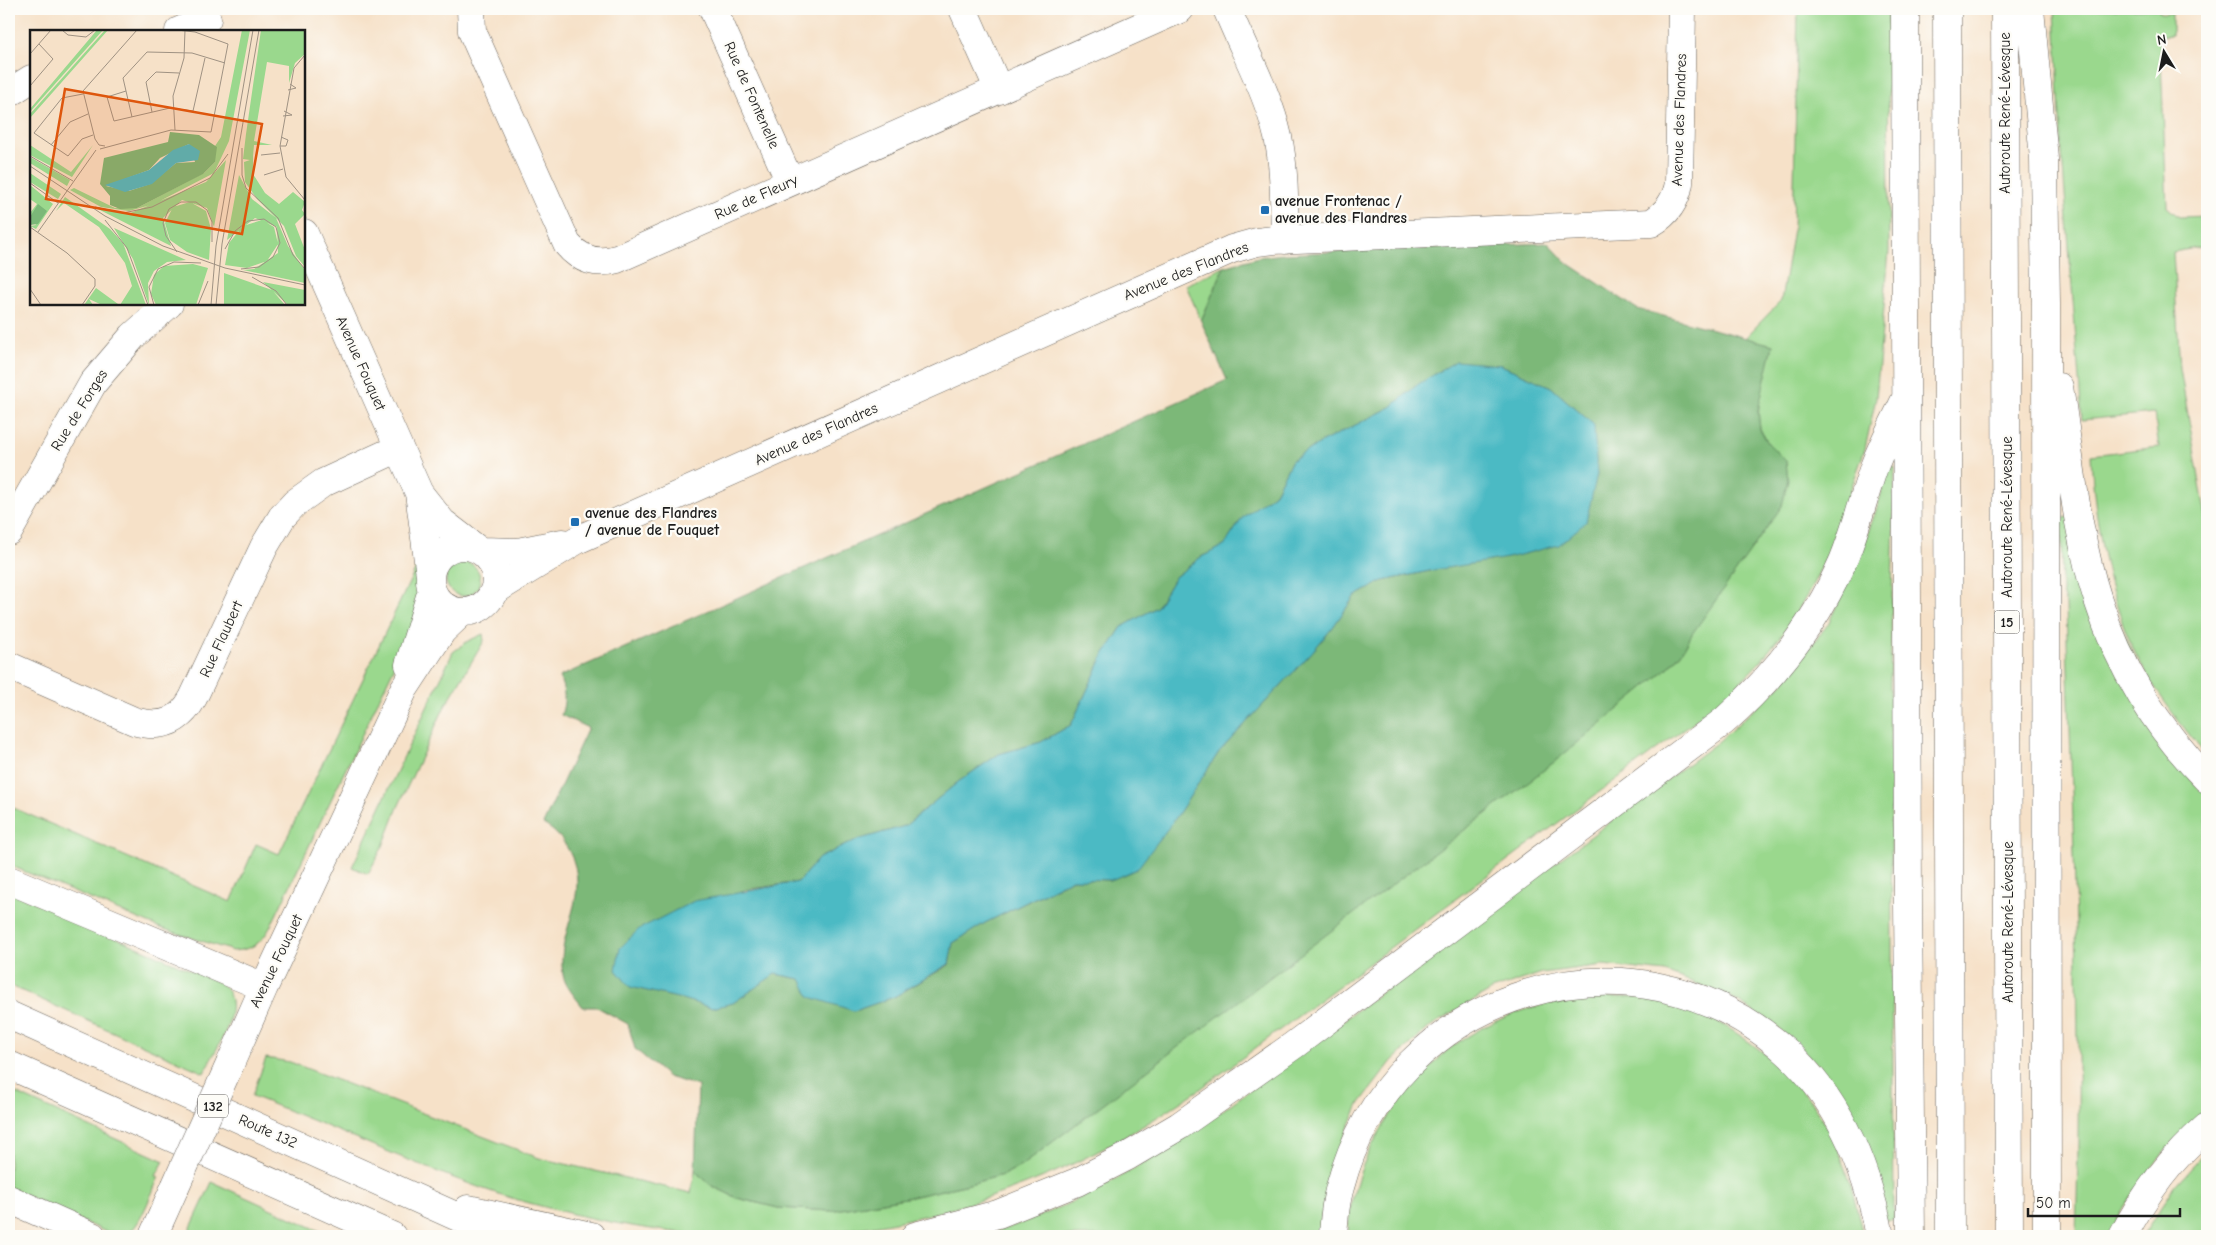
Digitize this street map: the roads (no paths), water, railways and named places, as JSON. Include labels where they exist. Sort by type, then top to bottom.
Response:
[{"type":"main road","name":"Rue de Fleury","points":[[471,9],[472,31],[563,235],[573,251],[582,257],[600,262],[617,259],[1180,9]]},
{"type":"main road","name":"Rue de Fontenelle","points":[[713,9],[790,182]]},
{"type":"main road","points":[[963,9],[999,90]]},
{"type":"main road","points":[[1227,9],[1263,94],[1278,137],[1282,164],[1285,240]]},
{"type":"main road","name":"Avenue des Flandres","points":[[494,591],[577,540],[1218,254],[1257,242],[1628,226],[1651,223],[1660,218],[1672,204],[1679,183],[1682,9]]},
{"type":"main road","points":[[1905,9],[1911,1236]]},
{"type":"main road","points":[[1947,9],[1950,1236]]},
{"type":"main road","name":"Autoroute René-Lévesque","points":[[2005,9],[2009,1236]]},
{"type":"main road","points":[[2030,9],[2044,158],[2046,304],[2047,1236]]},
{"type":"main road","points":[[182,30],[207,20]]},
{"type":"main road","points":[[9,93],[30,81]]},
{"type":"main road","name":"Avenue Fouquet","points":[[305,235],[419,493],[442,522],[479,550]]},
{"type":"main road","points":[[2046,304],[2082,534],[2090,575],[2102,613],[2114,644],[2142,697],[2176,743],[2207,779]]},
{"type":"main road","name":"Rue de Forges","points":[[9,531],[93,383],[133,336],[168,305]]},
{"type":"main road","points":[[914,1236],[998,1214],[1078,1182],[1128,1156],[1179,1126],[1294,1045],[1724,721],[1755,694],[1787,656],[1833,582],[1853,535],[1874,468],[1906,398]]},
{"type":"main road","name":"Rue Flaubert","points":[[9,666],[134,721],[147,725],[158,725],[178,718],[187,709],[193,698],[264,547],[282,517],[295,503],[322,483],[399,448]]},
{"type":"main road","name":"Avenue Fouquet","points":[[404,688],[431,583],[419,493]]},
{"type":"main road","name":"Avenue des Flandres","points":[[479,550],[518,552],[577,540]]},
{"type":"main road","points":[[462,546],[479,550],[489,558],[495,568],[497,578],[494,591],[488,602],[480,608],[462,612],[444,606],[437,599],[431,583],[436,561],[447,550],[462,546]]},
{"type":"main road","name":"Avenue Fouquet","points":[[153,1236],[264,987],[404,688],[442,631],[462,612]]},
{"type":"main road","points":[[9,880],[264,987]]},
{"type":"main road","points":[[1333,1236],[1339,1188],[1356,1142],[1380,1099],[1418,1054],[1452,1027],[1494,1004],[1545,988],[1603,981],[1644,984],[1700,999],[1737,1016],[1788,1053],[1814,1080],[1848,1135],[1864,1173],[1880,1236]]},
{"type":"main road","name":"Route 132","points":[[9,1015],[500,1236]]},
{"type":"main road","points":[[9,1065],[392,1236]]},
{"type":"main road","points":[[2123,1236],[2140,1206],[2160,1178],[2184,1149],[2207,1127]]},
{"type":"main road","points":[[417,1198],[591,1236]]},
{"type":"main road","points":[[9,1199],[92,1236]]},
{"type":"water","points":[[1456,361],[1501,365],[1551,387],[1594,425],[1597,474],[1586,522],[1559,545],[1508,558],[1434,570],[1383,581],[1354,597],[1333,627],[1312,652],[1219,752],[1175,819],[1137,869],[1111,880],[1072,879],[985,923],[953,943],[949,964],[894,997],[854,1011],[810,997],[801,979],[775,974],[733,1003],[712,1008],[630,987],[616,970],[620,948],[639,929],[694,901],[798,882],[819,858],[854,841],[905,826],[958,782],[999,754],[1041,742],[1071,725],[1103,656],[1122,627],[1157,607],[1175,577],[1201,557],[1224,546],[1243,517],[1275,493],[1292,460],[1320,443],[1391,407],[1417,385]]},
{"type":"place","name":"avenue Frontenac / avenue des Flandres","points":[[1265,210]]},
{"type":"place","name":"avenue des Flandres / avenue de Fouquet","points":[[575,522]]}]
